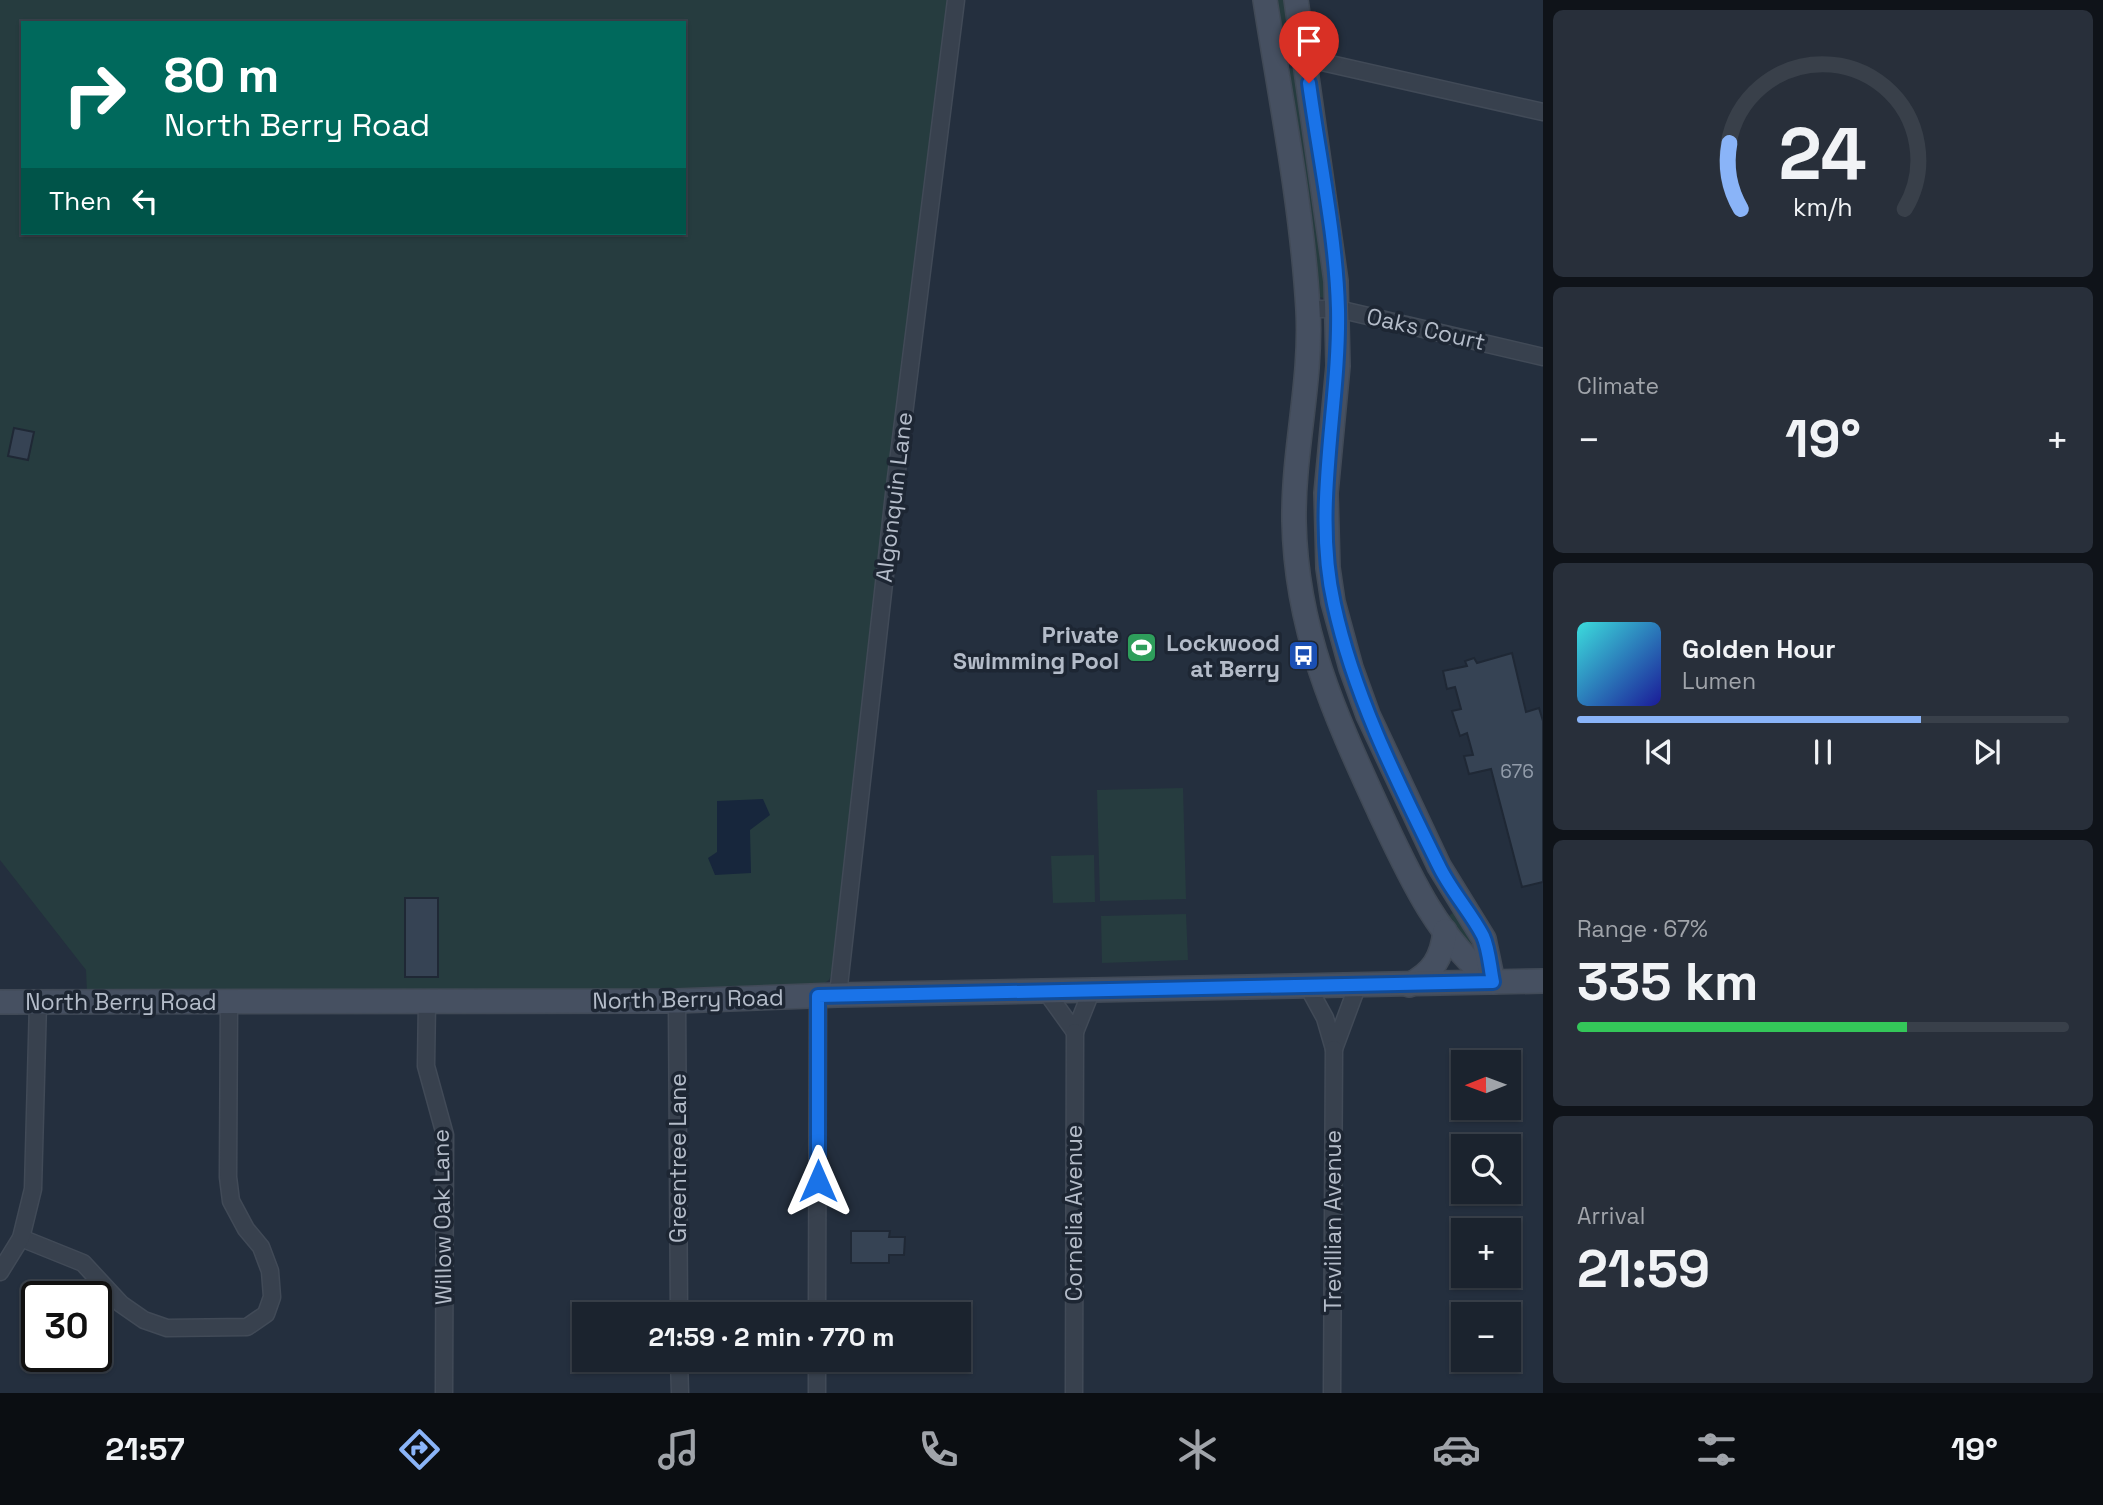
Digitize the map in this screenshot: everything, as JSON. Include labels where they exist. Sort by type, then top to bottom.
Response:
[{"type":"main road","points":[[1265,0],[1308,309],[1309,341],[1294,522],[1304,615],[1321,678],[1336,720],[1418,889],[1466,961],[1493,982]]},
{"type":"main road","points":[[1296,0],[1338,309],[1338,366],[1326,492],[1326,538],[1333,602],[1351,668],[1368,715],[1439,866],[1484,939],[1493,982]]},
{"type":"main road","points":[[1321,678],[1351,668]]},
{"type":"main road","points":[[1384,820],[1412,808]]},
{"type":"main road","points":[[1409,985],[1436,966],[1443,951],[1445,932]]},
{"type":"main road","name":"North Berry Road","points":[[0,1002],[677,1001],[828,995],[1357,987],[1543,981]]},
{"type":"street","name":"Algonquin Lane","points":[[817,1302],[828,995],[956,0]]},
{"type":"street","points":[[1273,51],[1543,112]]},
{"type":"street","name":"Oaks Court","points":[[1308,309],[1338,309],[1543,357]]},
{"type":"street","name":"Trevillian Avenue","points":[[1308,987],[1325,1018],[1334,1049],[1332,1393]]},
{"type":"street","name":"Trevillian Avenue","points":[[1334,1049],[1357,987]]},
{"type":"street","name":"Cornelia Avenue","points":[[1074,1393],[1075,1032],[1091,992]]},
{"type":"street","points":[[1047,993],[1075,1032]]},
{"type":"street","name":"Willow Oak Lane","points":[[426,1001],[426,1066],[445,1135],[444,1393]]},
{"type":"street","name":"Greentree Lane","points":[[677,1001],[679,1302]]},
{"type":"street","points":[[0,1272],[21,1238],[33,1189],[38,1002]]},
{"type":"street","points":[[21,1238],[83,1263],[121,1304],[144,1320],[167,1328],[247,1327],[266,1314],[272,1297],[270,1270],[261,1248],[246,1230],[231,1201],[228,1177],[229,1002]]},
{"type":"street","points":[[679,1372],[680,1393]]},
{"type":"street","points":[[817,1372],[817,1393]]},
{"type":"green space","points":[[0,0],[948,0],[835,967],[829,980],[820,986],[538,991],[87,992],[86,970],[0,860]]},
{"type":"green space","points":[[1275,0],[1287,0],[1291,41],[1283,42]]},
{"type":"green space","points":[[1290,68],[1296,70],[1328,295],[1323,298],[1318,296],[1285,71]]},
{"type":"green space","points":[[1183,788],[1186,899],[1100,901],[1097,790]]},
{"type":"green space","points":[[1094,855],[1095,902],[1053,903],[1051,856]]},
{"type":"green space","points":[[1455,911],[1469,927],[1479,954],[1444,920]]},
{"type":"green space","points":[[1186,914],[1188,960],[1102,963],[1101,916]]},
{"type":"water","name":"Private Swimming Pool","points":[[1136,635],[1150,636],[1147,660],[1133,659]]},
{"type":"water","points":[[763,799],[770,815],[750,830],[751,873],[715,875],[708,858],[717,852],[717,801]]},
{"type":"building","points":[[14,428],[34,432],[28,460],[8,456]]},
{"type":"building","points":[[1512,653],[1526,712],[1539,708],[1543,721],[1543,882],[1522,887],[1491,769],[1469,774],[1464,756],[1473,755],[1467,733],[1460,736],[1452,711],[1461,709],[1455,687],[1447,689],[1443,671],[1467,666],[1465,661],[1474,658],[1477,663]]},
{"type":"building","points":[[405,898],[438,898],[438,977],[405,977]]},
{"type":"building","points":[[851,1231],[890,1231],[889,1237],[905,1237],[904,1255],[889,1255],[889,1263],[851,1263]]},
{"type":"place","name":"Private Swimming Pool","points":[[1142,648]]},
{"type":"place","name":"Lockwood at Berry","points":[[1303,656]]},
{"type":"route","points":[[818,1181],[818,996],[1357,987],[1493,982],[1484,939],[1439,866],[1368,715],[1351,668],[1333,602],[1326,538],[1326,492],[1338,366],[1338,309],[1309,83]]}]
